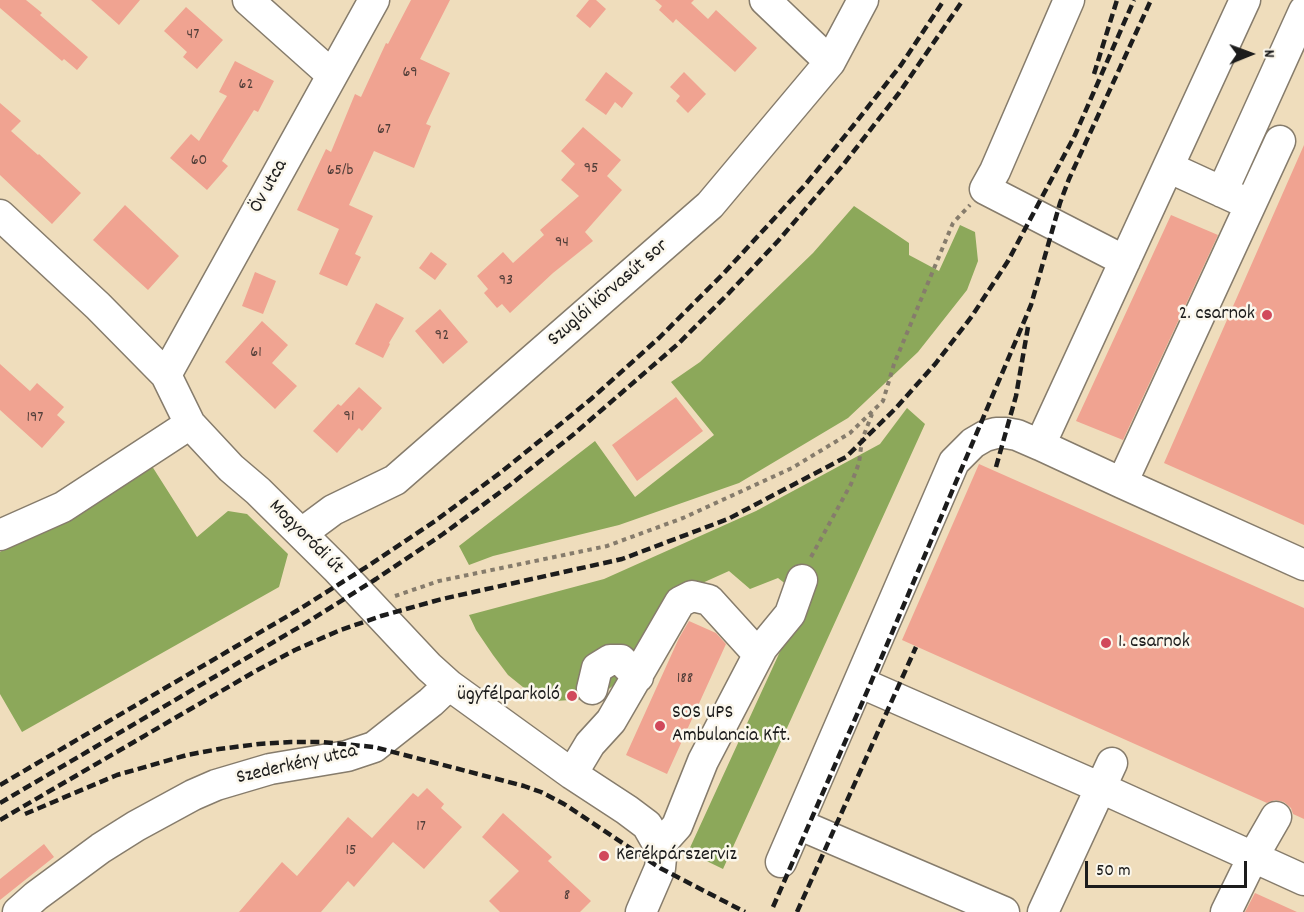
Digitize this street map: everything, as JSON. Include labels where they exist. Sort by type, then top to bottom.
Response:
[{"type":"street","points":[[248,0],[332,75]]},
{"type":"street","name":"Öv utca","points":[[166,375],[374,0]]},
{"type":"street","points":[[765,0],[830,62]]},
{"type":"street","name":"Szuglói körvasút sor","points":[[302,534],[333,510],[395,480],[710,205],[830,62],[863,0]]},
{"type":"street","points":[[1069,0],[990,180],[1125,261]]},
{"type":"street","points":[[1040,444],[1245,0]]},
{"type":"street","points":[[1222,192],[1304,11]]},
{"type":"street","points":[[1122,483],[1251,205],[1292,146],[1251,128]]},
{"type":"street","points":[[1168,167],[1251,205]]},
{"type":"street","name":"Mogyoródi út","points":[[0,215],[98,306],[166,375],[190,424],[231,468],[302,534],[448,685],[572,774],[627,810],[653,836]]},
{"type":"street","points":[[0,535],[63,507],[190,424]]},
{"type":"street","points":[[782,862],[954,462],[973,443],[985,436],[1006,433],[1040,444],[1304,565]]},
{"type":"street","points":[[641,912],[660,868],[661,858],[653,836],[677,826],[703,761],[762,648],[790,614],[802,580]]},
{"type":"street","points":[[572,774],[590,744],[611,721],[680,602],[692,596],[709,600],[759,654]]},
{"type":"street","points":[[611,721],[582,692],[597,668],[610,660],[621,660],[638,677]]},
{"type":"street","points":[[859,682],[1107,776],[1253,857],[1304,880]]},
{"type":"street","name":"Szederkény utca","points":[[18,912],[101,848],[193,795],[216,785],[270,769],[347,756],[374,747],[431,702],[448,685]]},
{"type":"street","points":[[1043,912],[1107,776]]},
{"type":"street","points":[[1226,912],[1276,817]]},
{"type":"street","points":[[798,824],[1004,912]]},
{"type":"path","points":[[370,604],[439,581],[607,546],[682,518],[792,468],[850,433],[883,400],[894,364],[953,223],[990,180]]},
{"type":"path","points":[[802,580],[813,552],[851,484],[859,463],[862,440],[873,410]]},
{"type":"green space","points":[[854,206],[909,243],[909,255],[939,271],[960,225],[975,232],[978,261],[967,290],[918,352],[848,418],[739,483],[619,525],[493,556],[469,565],[459,546],[595,441],[635,497],[714,435],[671,382],[700,362],[813,253]]},
{"type":"green space","points":[[907,408],[925,424],[723,869],[688,852],[800,608],[801,596],[778,578],[750,589],[729,571],[680,593],[645,659],[604,693],[586,699],[555,701],[534,696],[508,675],[476,630],[469,615],[604,579],[756,511],[880,444]]},
{"type":"green space","points":[[150,463],[197,537],[228,511],[247,514],[288,554],[279,587],[22,732],[0,694],[0,552]]},
{"type":"building","points":[[0,0],[26,0],[88,57],[77,70],[64,59],[62,61],[0,8]]},
{"type":"building","points":[[91,0],[140,0],[119,25]]},
{"type":"building","points":[[411,0],[450,0],[420,59],[450,73],[426,124],[431,126],[414,168],[374,151],[349,205],[373,216],[355,254],[361,257],[347,286],[319,274],[339,229],[297,210],[326,149],[331,152],[355,94],[361,97],[386,43],[388,44]]},
{"type":"building","points":[[589,0],[596,0],[606,9],[590,28],[576,16]]},
{"type":"building","points":[[655,0],[694,0],[691,3],[708,19],[716,10],[757,48],[735,72],[676,19],[673,23],[659,10],[662,6]]},
{"type":"building","points":[[186,7],[223,40],[197,69],[183,57],[187,52],[164,31]]},
{"type":"building","points":[[235,61],[274,81],[258,112],[254,110],[222,161],[228,166],[207,190],[170,158],[191,134],[199,141],[227,96],[219,92]]},
{"type":"building","points":[[606,72],[633,93],[622,108],[615,102],[606,115],[585,100]]},
{"type":"building","points":[[684,72],[706,94],[688,113],[676,101],[680,96],[670,87]]},
{"type":"building","points":[[0,103],[21,121],[11,131],[81,193],[52,224],[0,175]]},
{"type":"building","points":[[583,127],[621,160],[607,176],[622,190],[585,232],[593,241],[553,273],[510,313],[502,304],[497,308],[484,293],[488,289],[477,276],[503,252],[513,263],[544,235],[540,230],[579,196],[561,180],[575,164],[561,151]]},
{"type":"building","name":"2. csarnok","points":[[1304,145],[1304,525],[1164,463]]},
{"type":"building","points":[[125,205],[179,256],[148,290],[93,240]]},
{"type":"building","points":[[1171,215],[1218,235],[1123,440],[1076,421]]},
{"type":"building","points":[[431,252],[447,264],[435,280],[419,268]]},
{"type":"building","points":[[255,272],[276,281],[263,314],[242,306]]},
{"type":"building","points":[[376,303],[404,318],[383,358],[355,344]]},
{"type":"building","points":[[440,309],[468,342],[443,364],[415,331]]},
{"type":"building","points":[[262,321],[288,345],[272,363],[297,386],[275,409],[225,362]]},
{"type":"building","points":[[0,364],[30,391],[37,383],[64,407],[57,415],[65,422],[42,448],[0,410]]},
{"type":"building","points":[[359,387],[382,408],[362,431],[359,428],[337,453],[313,431],[338,404],[341,406]]},
{"type":"building","points":[[676,397],[703,431],[637,481],[612,445]]},
{"type":"building","name":"1. csarnok","points":[[979,464],[1304,608],[1304,819],[1293,814],[1291,808],[1284,802],[1275,800],[1267,803],[902,640]]},
{"type":"building","points":[[689,621],[716,633],[726,644],[667,774],[626,755],[679,638]]},
{"type":"building","points":[[427,788],[444,804],[441,808],[462,827],[424,869],[393,842],[354,887],[348,881],[321,912],[239,912],[282,862],[297,876],[348,817],[372,838],[413,793],[418,797]]},
{"type":"building","points":[[503,813],[552,857],[548,861],[591,901],[580,912],[500,912],[489,901],[519,871],[482,837]]},
{"type":"building","points":[[44,844],[54,857],[0,900],[0,879]]},
{"type":"building","points":[[1255,893],[1297,912],[1245,912]]},
{"type":"railway","points":[[0,785],[298,610],[368,566],[435,521],[500,473],[591,399],[659,338],[724,273],[805,185],[901,65],[944,0]]},
{"type":"railway","points":[[0,803],[306,623],[376,579],[510,485],[574,434],[679,343],[778,241],[843,165],[899,93],[963,0]]},
{"type":"railway","points":[[1094,74],[1117,0]]},
{"type":"railway","points":[[0,820],[254,672],[338,631],[442,599],[622,559],[728,519],[846,457],[896,408],[936,363],[972,316],[1008,261],[1075,135],[1134,0]]},
{"type":"railway","points":[[773,907],[1031,305],[1069,179],[1151,0]]},
{"type":"railway","points":[[996,467],[1016,396],[1028,327]]},
{"type":"railway","points":[[797,912],[916,647]]},
{"type":"railway","points":[[25,814],[117,775],[187,755],[219,749],[291,742],[321,742],[374,747],[541,792],[564,804],[660,868],[745,912]]},
{"type":"place","name":"2. csarnok","points":[[1267,315]]},
{"type":"place","name":"1. csarnok","points":[[1106,643]]},
{"type":"place","name":"ügyfélparkoló","points":[[572,696]]},
{"type":"place","name":"SOS UPS Ambulancia Kft.","points":[[660,726]]},
{"type":"place","name":"Kerékpárszerviz","points":[[604,856]]}]
